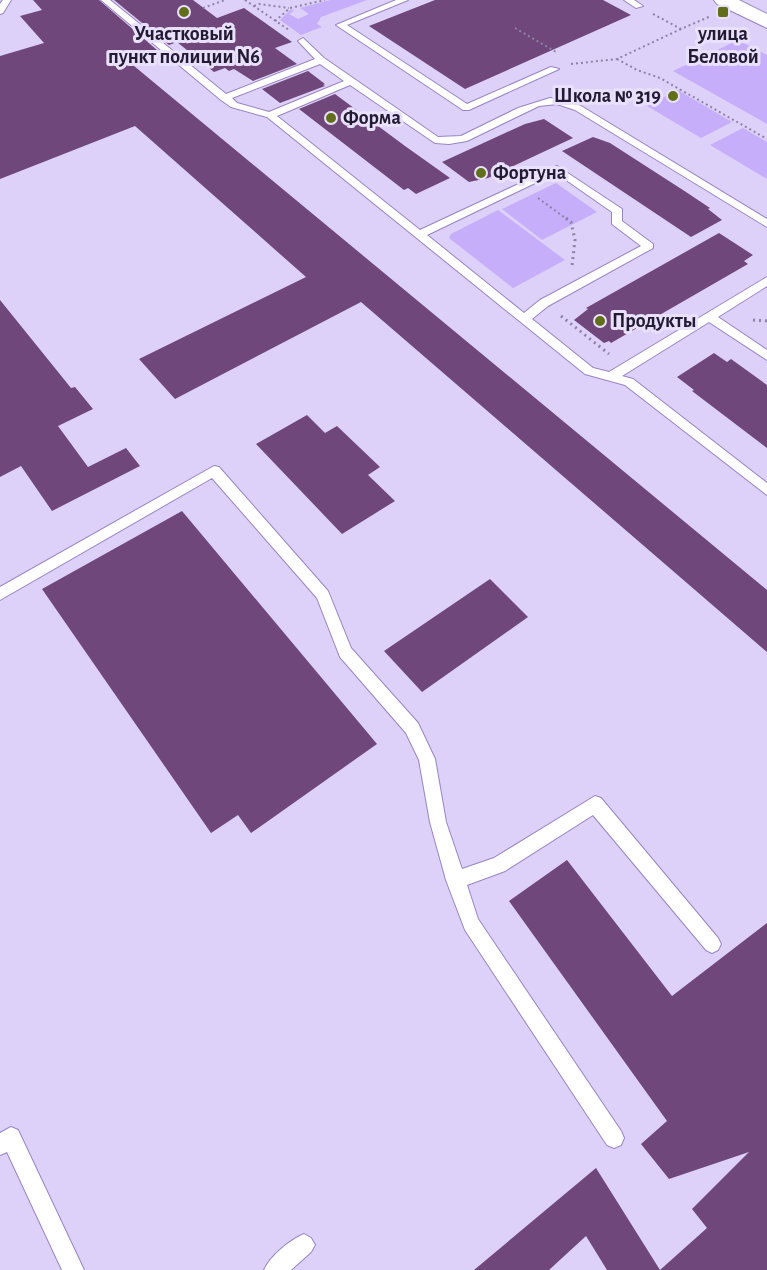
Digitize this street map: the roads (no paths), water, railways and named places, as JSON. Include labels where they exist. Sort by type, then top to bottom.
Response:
[{"type":"street","points":[[724,0],[767,22]]},
{"type":"lane","points":[[0,11],[7,0]]},
{"type":"lane","points":[[105,0],[234,105],[270,115],[589,371],[629,382],[767,490]]},
{"type":"lane","points":[[404,0],[340,25],[466,108],[554,69]]},
{"type":"lane","points":[[628,0],[639,6]]},
{"type":"lane","points":[[303,41],[321,60],[435,140],[445,143],[468,136],[536,104],[562,102],[578,108],[767,224]]},
{"type":"lane","points":[[225,98],[321,60]]},
{"type":"lane","points":[[270,115],[351,81]]},
{"type":"lane","points":[[420,234],[556,169],[618,212],[616,222],[649,246],[544,303],[524,319]]},
{"type":"lane","points":[[610,377],[767,281]]},
{"type":"lane","points":[[710,316],[767,356]]},
{"type":"lane","points":[[0,594],[214,471],[323,595],[345,652],[412,728],[427,759],[438,822],[471,924],[614,1138]]},
{"type":"lane","points":[[455,880],[499,864],[595,804],[712,944]]},
{"type":"lane","points":[[0,1145],[11,1137],[73,1270]]},
{"type":"lane","points":[[275,1270],[304,1245]]},
{"type":"place","name":"Участковый пункт полиции N6","points":[[184,12]]},
{"type":"place","name":"улица Беловой","points":[[723,12]]},
{"type":"place","name":"Школа № 319","points":[[673,96]]},
{"type":"place","name":"Форма","points":[[331,118]]},
{"type":"place","name":"Фортуна","points":[[481,173]]},
{"type":"place","name":"Продукты","points":[[600,321]]}]
